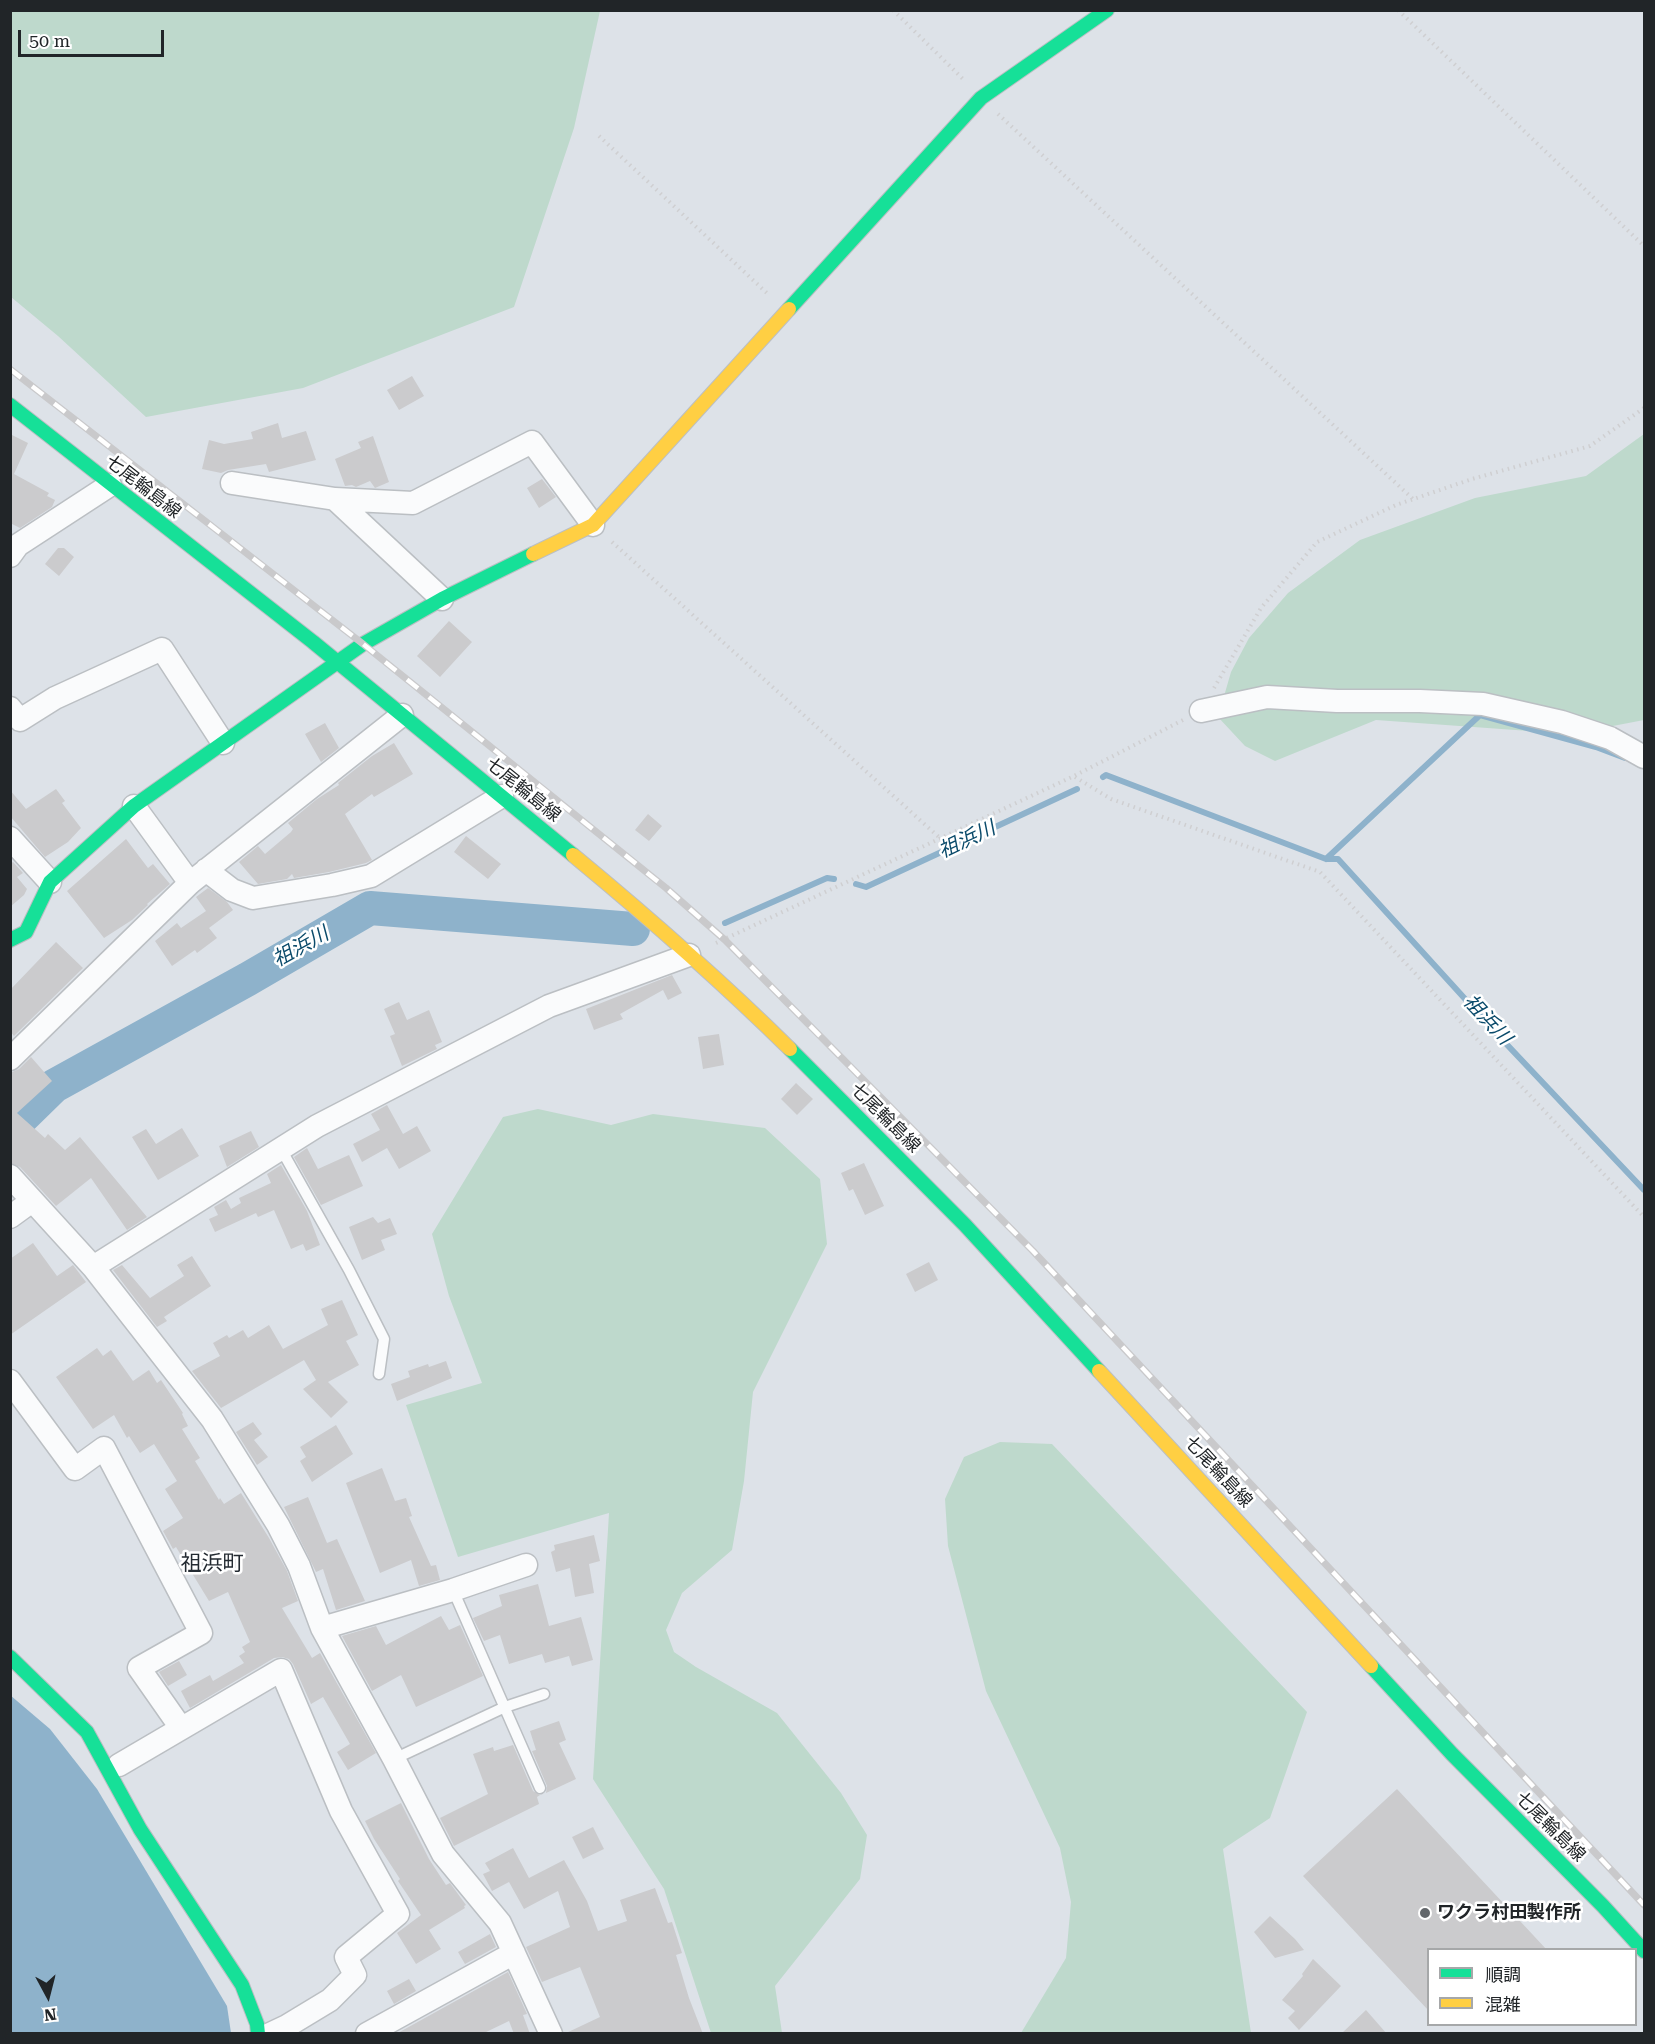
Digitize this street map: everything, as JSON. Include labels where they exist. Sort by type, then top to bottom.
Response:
[{"type":"main road","points":[[10,940],[26,932],[50,882],[134,806],[363,644],[442,599],[593,525],[981,98],[1107,10]]},
{"type":"main road","name":"七尾輪島線","points":[[10,405],[337,662],[502,796],[659,927],[741,1001],[965,1225],[1452,1754],[1603,1906],[1644,1951]]},
{"type":"main road","points":[[10,1657],[87,1732],[140,1829],[242,1986],[258,2034]]},
{"type":"street","points":[[232,483],[335,499],[413,503],[532,442],[593,525]]},
{"type":"street","points":[[10,556],[18,545],[110,485]]},
{"type":"street","points":[[335,499],[442,599]]},
{"type":"street","points":[[10,708],[20,720],[55,698],[162,649],[223,743]]},
{"type":"street","points":[[1201,711],[1267,697],[1483,704],[1563,722],[1610,738],[1644,757]]},
{"type":"street","points":[[10,1059],[198,877],[402,715]]},
{"type":"street","points":[[134,806],[198,877],[253,897],[332,885],[371,876],[502,796]]},
{"type":"street","points":[[10,837],[50,882]]},
{"type":"street","points":[[93,1267],[317,1126],[549,1006],[689,955]]},
{"type":"street","points":[[10,1176],[93,1267],[212,1419],[278,1525],[298,1566],[322,1628],[394,1759],[442,1854],[500,1923],[551,2034]]},
{"type":"street","points":[[10,1217],[32,1201]]},
{"type":"street","points":[[10,1381],[75,1469],[104,1448],[201,1633],[139,1668],[181,1728]]},
{"type":"street","points":[[322,1628],[453,1590],[526,1565]]},
{"type":"street","points":[[119,1765],[281,1670],[341,1811],[398,1914],[346,1957],[354,1975],[330,2000],[270,2034]]},
{"type":"street","points":[[367,2034],[514,1953]]},
{"type":"lane","points":[[281,1149],[349,1270],[384,1339],[379,1374]]},
{"type":"lane","points":[[453,1590],[540,1788]]},
{"type":"lane","points":[[394,1759],[505,1707],[544,1694]]},
{"type":"path","points":[[893,10],[981,98],[1413,499]]},
{"type":"path","points":[[1398,10],[1644,246]]},
{"type":"path","points":[[599,136],[787,312]]},
{"type":"path","points":[[689,955],[1074,776],[1201,711],[1261,608],[1317,542],[1413,499],[1472,479],[1590,446],[1644,408]]},
{"type":"path","points":[[593,525],[941,839]]},
{"type":"path","points":[[1074,776],[1111,799],[1320,872],[1644,1217]]},
{"type":"green space","points":[[10,11],[600,11],[574,128],[514,307],[303,388],[146,417],[58,336],[11,297]]},
{"type":"green space","points":[[1644,434],[1644,720],[1571,734],[1376,720],[1275,761],[1245,746],[1218,717],[1231,672],[1249,638],[1288,593],[1360,540],[1475,498],[1586,476]]},
{"type":"green space","points":[[538,1109],[611,1125],[653,1114],[765,1128],[820,1179],[827,1244],[753,1392],[744,1481],[732,1550],[682,1593],[666,1630],[674,1652],[777,1713],[841,1793],[867,1835],[860,1879],[775,1986],[782,2033],[711,2033],[664,1889],[593,1779],[609,1513],[458,1557],[406,1405],[482,1383],[449,1296],[432,1234],[503,1117]]},
{"type":"green space","points":[[1000,1442],[1052,1444],[1307,1712],[1270,1818],[1223,1849],[1251,2033],[1021,2033],[1066,1958],[1071,1902],[1060,1848],[986,1691],[948,1546],[945,1499],[964,1457]]},
{"type":"water","points":[[10,1695],[50,1729],[97,1789],[227,2006],[231,2033],[11,2033]]},
{"type":"building","points":[[412,376],[424,396],[399,410],[387,390]]},
{"type":"building","points":[[278,423],[282,438],[306,431],[316,460],[269,472],[266,464],[221,473],[202,469],[209,440],[224,444],[253,439],[251,432]]},
{"type":"building","points":[[10,434],[28,443],[14,474],[49,493],[47,496],[55,500],[52,507],[20,528],[10,523]]},
{"type":"building","points":[[373,436],[389,482],[375,488],[370,481],[356,487],[345,486],[335,459],[361,448],[358,442]]},
{"type":"building","points":[[542,479],[556,497],[539,508],[527,488]]},
{"type":"building","points":[[58,548],[64,548],[74,557],[59,576],[45,564]]},
{"type":"building","points":[[449,621],[472,642],[440,677],[417,656]]},
{"type":"building","points":[[325,723],[339,748],[321,762],[305,734]]},
{"type":"building","points":[[394,743],[413,774],[374,797],[372,794],[345,814],[372,860],[329,872],[294,878],[292,874],[287,879],[258,884],[239,862],[258,846],[265,854],[291,832],[293,829],[288,823],[317,799],[339,785],[338,783],[372,756]]},
{"type":"building","points":[[56,789],[65,801],[62,803],[81,828],[68,842],[45,857],[10,816],[10,790],[26,809]]},
{"type":"building","points":[[648,814],[662,826],[649,841],[635,830]]},
{"type":"building","points":[[466,836],[501,864],[488,879],[454,852]]},
{"type":"building","points":[[126,839],[148,868],[153,864],[170,884],[132,920],[104,938],[67,891]]},
{"type":"building","points":[[13,862],[23,873],[17,877],[27,889],[24,895],[10,907],[10,864]]},
{"type":"building","points":[[208,888],[227,902],[233,910],[209,928],[217,938],[197,953],[195,950],[172,966],[155,941],[177,923],[181,928],[206,911],[196,897]]},
{"type":"building","points":[[56,942],[83,968],[14,1036],[10,1031],[10,990]]},
{"type":"building","points":[[672,975],[682,993],[668,1000],[663,990],[620,1014],[623,1019],[594,1030],[586,1009]]},
{"type":"building","points":[[399,1002],[407,1020],[429,1010],[442,1042],[435,1045],[437,1049],[402,1066],[390,1036],[395,1034],[384,1009]]},
{"type":"building","points":[[719,1034],[724,1065],[703,1069],[698,1037]]},
{"type":"building","points":[[31,1057],[52,1081],[17,1113],[45,1138],[48,1134],[65,1150],[80,1137],[147,1217],[127,1230],[91,1178],[56,1206],[20,1167],[10,1163],[10,1073],[19,1069]]},
{"type":"building","points":[[796,1083],[813,1099],[797,1115],[781,1099]]},
{"type":"building","points":[[387,1105],[403,1134],[417,1126],[431,1151],[399,1169],[387,1148],[362,1162],[353,1144],[380,1130],[371,1114]]},
{"type":"building","points":[[182,1128],[199,1156],[158,1180],[132,1137],[146,1129],[156,1144]]},
{"type":"building","points":[[251,1131],[259,1147],[227,1167],[219,1146]]},
{"type":"building","points":[[307,1148],[318,1169],[349,1155],[363,1186],[321,1205],[294,1157]]},
{"type":"building","points":[[864,1163],[884,1206],[865,1215],[853,1189],[849,1191],[841,1173]]},
{"type":"building","points":[[281,1165],[307,1211],[320,1245],[306,1251],[303,1244],[291,1249],[274,1210],[258,1217],[256,1213],[215,1232],[209,1219],[218,1215],[214,1207],[226,1200],[231,1209],[241,1203],[239,1198],[271,1183],[267,1174]]},
{"type":"building","points":[[373,1217],[378,1223],[390,1218],[397,1234],[381,1240],[385,1250],[362,1260],[349,1227]]},
{"type":"building","points":[[33,1243],[57,1276],[73,1265],[86,1282],[10,1335],[10,1259]]},
{"type":"building","points":[[192,1256],[211,1286],[164,1317],[167,1321],[157,1327],[113,1270],[122,1265],[150,1298],[184,1276],[177,1265]]},
{"type":"building","points":[[929,1262],[938,1280],[915,1292],[906,1274]]},
{"type":"building","points":[[342,1300],[358,1335],[346,1341],[359,1365],[328,1382],[348,1402],[331,1418],[303,1389],[316,1380],[304,1360],[221,1408],[192,1371],[220,1356],[213,1343],[243,1330],[248,1338],[269,1325],[283,1349],[328,1325],[321,1309]]},
{"type":"building","points":[[97,1348],[103,1356],[111,1350],[133,1381],[149,1370],[157,1383],[161,1380],[183,1413],[188,1426],[182,1429],[200,1458],[195,1461],[219,1500],[220,1498],[224,1504],[241,1493],[287,1571],[298,1601],[282,1608],[312,1658],[320,1653],[376,1753],[348,1770],[337,1752],[350,1744],[323,1697],[311,1704],[293,1664],[289,1659],[282,1657],[274,1658],[190,1708],[181,1691],[210,1675],[213,1681],[244,1663],[239,1656],[245,1652],[242,1647],[250,1642],[228,1592],[209,1601],[176,1547],[173,1549],[163,1531],[183,1518],[165,1489],[177,1481],[154,1444],[140,1453],[129,1436],[127,1438],[114,1415],[93,1429],[56,1377]]},
{"type":"building","points":[[446,1361],[452,1378],[397,1401],[391,1384],[410,1377],[408,1371]]},
{"type":"building","points":[[253,1422],[262,1434],[254,1440],[268,1457],[257,1465],[236,1432]]},
{"type":"building","points":[[336,1425],[353,1454],[312,1482],[300,1461],[306,1457],[300,1447]]},
{"type":"building","points":[[382,1468],[395,1501],[406,1498],[412,1516],[409,1517],[431,1566],[436,1565],[440,1580],[419,1586],[411,1560],[380,1573],[346,1483]]},
{"type":"building","points":[[308,1497],[327,1543],[337,1539],[365,1601],[336,1610],[323,1569],[316,1572],[284,1507]]},
{"type":"building","points":[[594,1535],[600,1561],[589,1564],[594,1593],[575,1597],[570,1568],[556,1572],[551,1552],[555,1550],[554,1545]]},
{"type":"building","points":[[538,1584],[549,1626],[581,1617],[593,1660],[572,1666],[569,1656],[545,1663],[542,1654],[509,1664],[500,1635],[484,1641],[473,1618],[502,1606],[499,1595]]},
{"type":"building","points":[[441,1616],[449,1630],[460,1625],[483,1676],[416,1707],[401,1675],[372,1691],[342,1636],[376,1626],[386,1645]]},
{"type":"building","points":[[179,1661],[187,1675],[168,1686],[159,1672]]},
{"type":"building","points":[[559,1721],[566,1740],[559,1743],[576,1779],[546,1793],[547,1786],[532,1751],[536,1750],[530,1731]]},
{"type":"building","points":[[513,1745],[533,1791],[540,1795],[537,1797],[539,1804],[454,1846],[440,1818],[488,1794],[473,1754],[493,1747],[494,1751]]},
{"type":"building","name":"ワクラ村田製作所","points":[[1397,1789],[1545,1948],[1427,1948],[1427,2009],[1303,1876]]},
{"type":"building","points":[[401,1803],[429,1859],[446,1885],[450,1883],[466,1905],[465,1908],[429,1930],[441,1949],[416,1964],[397,1933],[421,1915],[398,1881],[400,1879],[365,1821]]},
{"type":"building","points":[[593,1827],[604,1849],[583,1859],[572,1837]]},
{"type":"building","points":[[513,1848],[529,1878],[564,1860],[587,1901],[598,1931],[627,1921],[620,1900],[655,1888],[668,1923],[672,1922],[682,1953],[676,1955],[703,2034],[564,2034],[600,2017],[580,1967],[542,1982],[526,1947],[570,1927],[558,1891],[524,1909],[509,1882],[492,1891],[483,1874],[490,1871],[485,1863]]},
{"type":"building","points":[[1270,1916],[1304,1950],[1275,1958],[1254,1932]]},
{"type":"building","points":[[490,1934],[496,1947],[465,1964],[458,1952]]},
{"type":"building","points":[[1313,1959],[1341,1986],[1299,2030],[1288,2018],[1295,2011],[1282,2000],[1303,1976],[1302,1974]]},
{"type":"building","points":[[508,1972],[527,2014],[523,2015],[530,2034],[514,2034],[509,2021],[482,2034],[396,2034]]},
{"type":"building","points":[[409,1979],[416,1991],[394,2004],[387,1991]]},
{"type":"building","points":[[1366,2010],[1387,2034],[1341,2034]]},
{"type":"waterway","name":"祖浜川","points":[[1326,859],[1480,715],[1596,747],[1625,758]]},
{"type":"waterway","name":"祖浜川","points":[[1103,777],[1106,775],[1326,859],[1338,859],[1496,1033],[1644,1190]]},
{"type":"waterway","name":"祖浜川","points":[[856,884],[866,887],[1077,789]]},
{"type":"waterway","name":"祖浜川","points":[[725,923],[827,878],[834,879]]},
{"type":"waterway","name":"祖浜川","points":[[10,1129],[54,1086],[248,979],[370,908],[633,929]]},
{"type":"railway","points":[[10,369],[363,644],[666,888],[725,940],[1033,1251],[1644,1905]]},
{"type":"traffic: fast","points":[[789,309],[981,98],[1107,10]]},
{"type":"traffic: fast","points":[[10,405],[313,642],[573,855]]},
{"type":"traffic: fast","points":[[10,940],[26,932],[50,882],[134,806],[363,644],[442,599],[533,554]]},
{"type":"traffic: fast","points":[[790,1049],[965,1225],[1099,1371]]},
{"type":"traffic: fast","points":[[10,1657],[87,1732],[140,1829],[242,1985],[257,2024],[258,2034]]},
{"type":"traffic: fast","points":[[1371,1666],[1452,1754],[1603,1906],[1644,1951]]},
{"type":"traffic: slow","points":[[533,554],[593,525],[789,309]]},
{"type":"traffic: slow","points":[[573,855],[683,949],[790,1049]]},
{"type":"traffic: slow","points":[[1099,1371],[1371,1666]]},
{"type":"place","name":"ワクラ村田製作所","points":[[1425,1913]]},
{"type":"district","name":"祖浜町","points":[[212,1564]]}]
